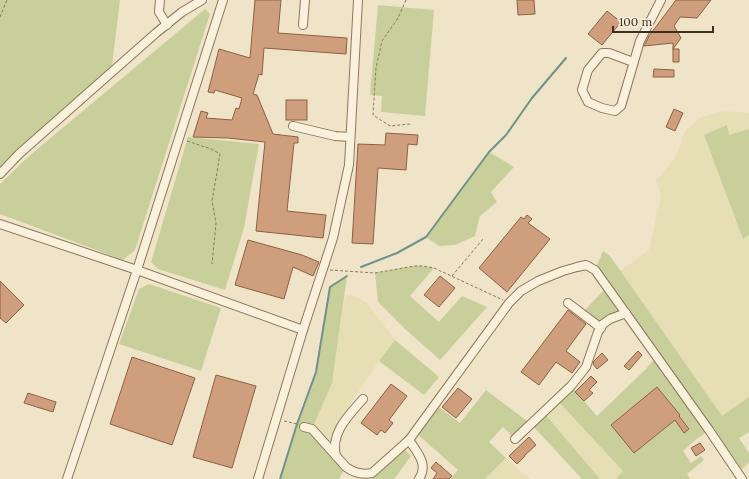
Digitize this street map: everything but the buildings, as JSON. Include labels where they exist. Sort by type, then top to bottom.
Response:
[{"type":"street","points":[[160,0],[158,12],[167,24]]},
{"type":"street","points":[[0,174],[19,154],[167,24],[182,12],[202,0]]},
{"type":"street","points":[[67,479],[137,270],[223,0]]},
{"type":"street","points":[[303,25],[305,0]]},
{"type":"street","points":[[258,479],[303,330],[333,238],[349,165],[358,0]]},
{"type":"street","points":[[634,62],[609,53],[602,53],[588,70],[582,90],[588,102],[602,108],[615,111],[621,106],[634,62],[640,41],[662,0]]},
{"type":"street","points":[[294,126],[335,136],[350,137]]},
{"type":"street","points":[[0,224],[137,270],[303,330]]},
{"type":"street","points":[[346,467],[358,474],[372,472],[409,440],[509,303],[521,291],[538,281],[563,271],[586,265],[595,270],[742,479]]},
{"type":"street","points":[[568,303],[601,328]]},
{"type":"street","points":[[515,439],[571,386],[586,367],[598,332],[604,324],[610,319],[626,313]]},
{"type":"street","points":[[336,456],[334,449],[335,442],[342,422],[363,399]]},
{"type":"street","points":[[304,427],[312,429],[356,479]]},
{"type":"street","points":[[409,440],[422,459],[422,475],[419,479]]},
{"type":"path","points":[[0,17],[6,0]]},
{"type":"path","points":[[406,0],[398,18],[382,42],[376,68],[373,115],[390,126],[410,124]]},
{"type":"path","points":[[179,138],[211,148],[220,154],[212,201],[216,223],[212,264]]},
{"type":"path","points":[[452,277],[483,239]]},
{"type":"path","points":[[322,270],[375,273],[414,266],[434,268],[509,303]]},
{"type":"path","points":[[276,419],[304,427]]},
{"type":"shaded area","points":[[724,111],[749,113],[749,129],[729,135],[727,125],[743,239],[749,235],[749,397],[722,417],[620,271],[649,250],[661,196],[656,181],[675,158],[685,131],[701,117]]},
{"type":"shaded area","points":[[352,295],[366,302],[395,340],[352,401],[329,449],[312,429],[332,383],[345,296]]},
{"type":"shaded area","points":[[557,400],[623,471],[616,479],[600,479],[543,412]]},
{"type":"shaded area","points":[[506,458],[530,479],[485,479]]},
{"type":"green space","points":[[0,0],[120,0],[112,66],[0,167]]},
{"type":"green space","points":[[378,5],[434,10],[425,116],[381,112],[382,96],[370,95]]},
{"type":"green space","points":[[205,9],[210,14],[135,250],[123,260],[0,214],[0,184],[29,156]]},
{"type":"green space","points":[[727,125],[729,135],[749,129],[749,235],[743,239],[704,135]]},
{"type":"green space","points":[[188,137],[259,144],[244,228],[225,290],[158,269],[151,262]]},
{"type":"green space","points":[[489,152],[514,167],[491,192],[497,202],[480,216],[475,236],[455,245],[439,246],[426,237]]},
{"type":"green space","points":[[603,251],[610,256],[722,416],[749,397],[749,432],[739,438],[749,453],[749,462],[738,473],[709,430],[683,451],[691,463],[701,456],[704,460],[687,474],[690,479],[616,479],[623,471],[557,400],[571,386],[597,416],[646,369],[657,356],[626,313],[604,324],[582,313],[607,287],[595,270]]},
{"type":"green space","points":[[414,266],[434,268],[410,296],[439,322],[462,296],[487,307],[440,360],[405,329],[378,302],[375,273]]},
{"type":"green space","points":[[347,276],[332,383],[312,429],[346,467],[339,479],[280,479],[297,424],[316,372],[330,287]]},
{"type":"green space","points":[[149,284],[221,308],[201,371],[119,344],[139,289]]},
{"type":"green space","points":[[395,340],[439,377],[424,395],[379,361]]},
{"type":"green space","points":[[486,390],[531,424],[515,439],[503,427],[489,442],[506,458],[485,479],[450,479],[458,470],[415,432],[435,404],[460,423]]},
{"type":"green space","points":[[543,412],[600,479],[582,479],[531,424]]},
{"type":"green space","points":[[402,447],[411,456],[394,479],[371,479],[387,459]]},
{"type":"waterway","points":[[361,267],[397,253],[426,237],[489,152],[506,135],[532,98],[566,58]]},
{"type":"waterway","points":[[280,479],[297,424],[316,372],[330,287],[347,276]]}]
